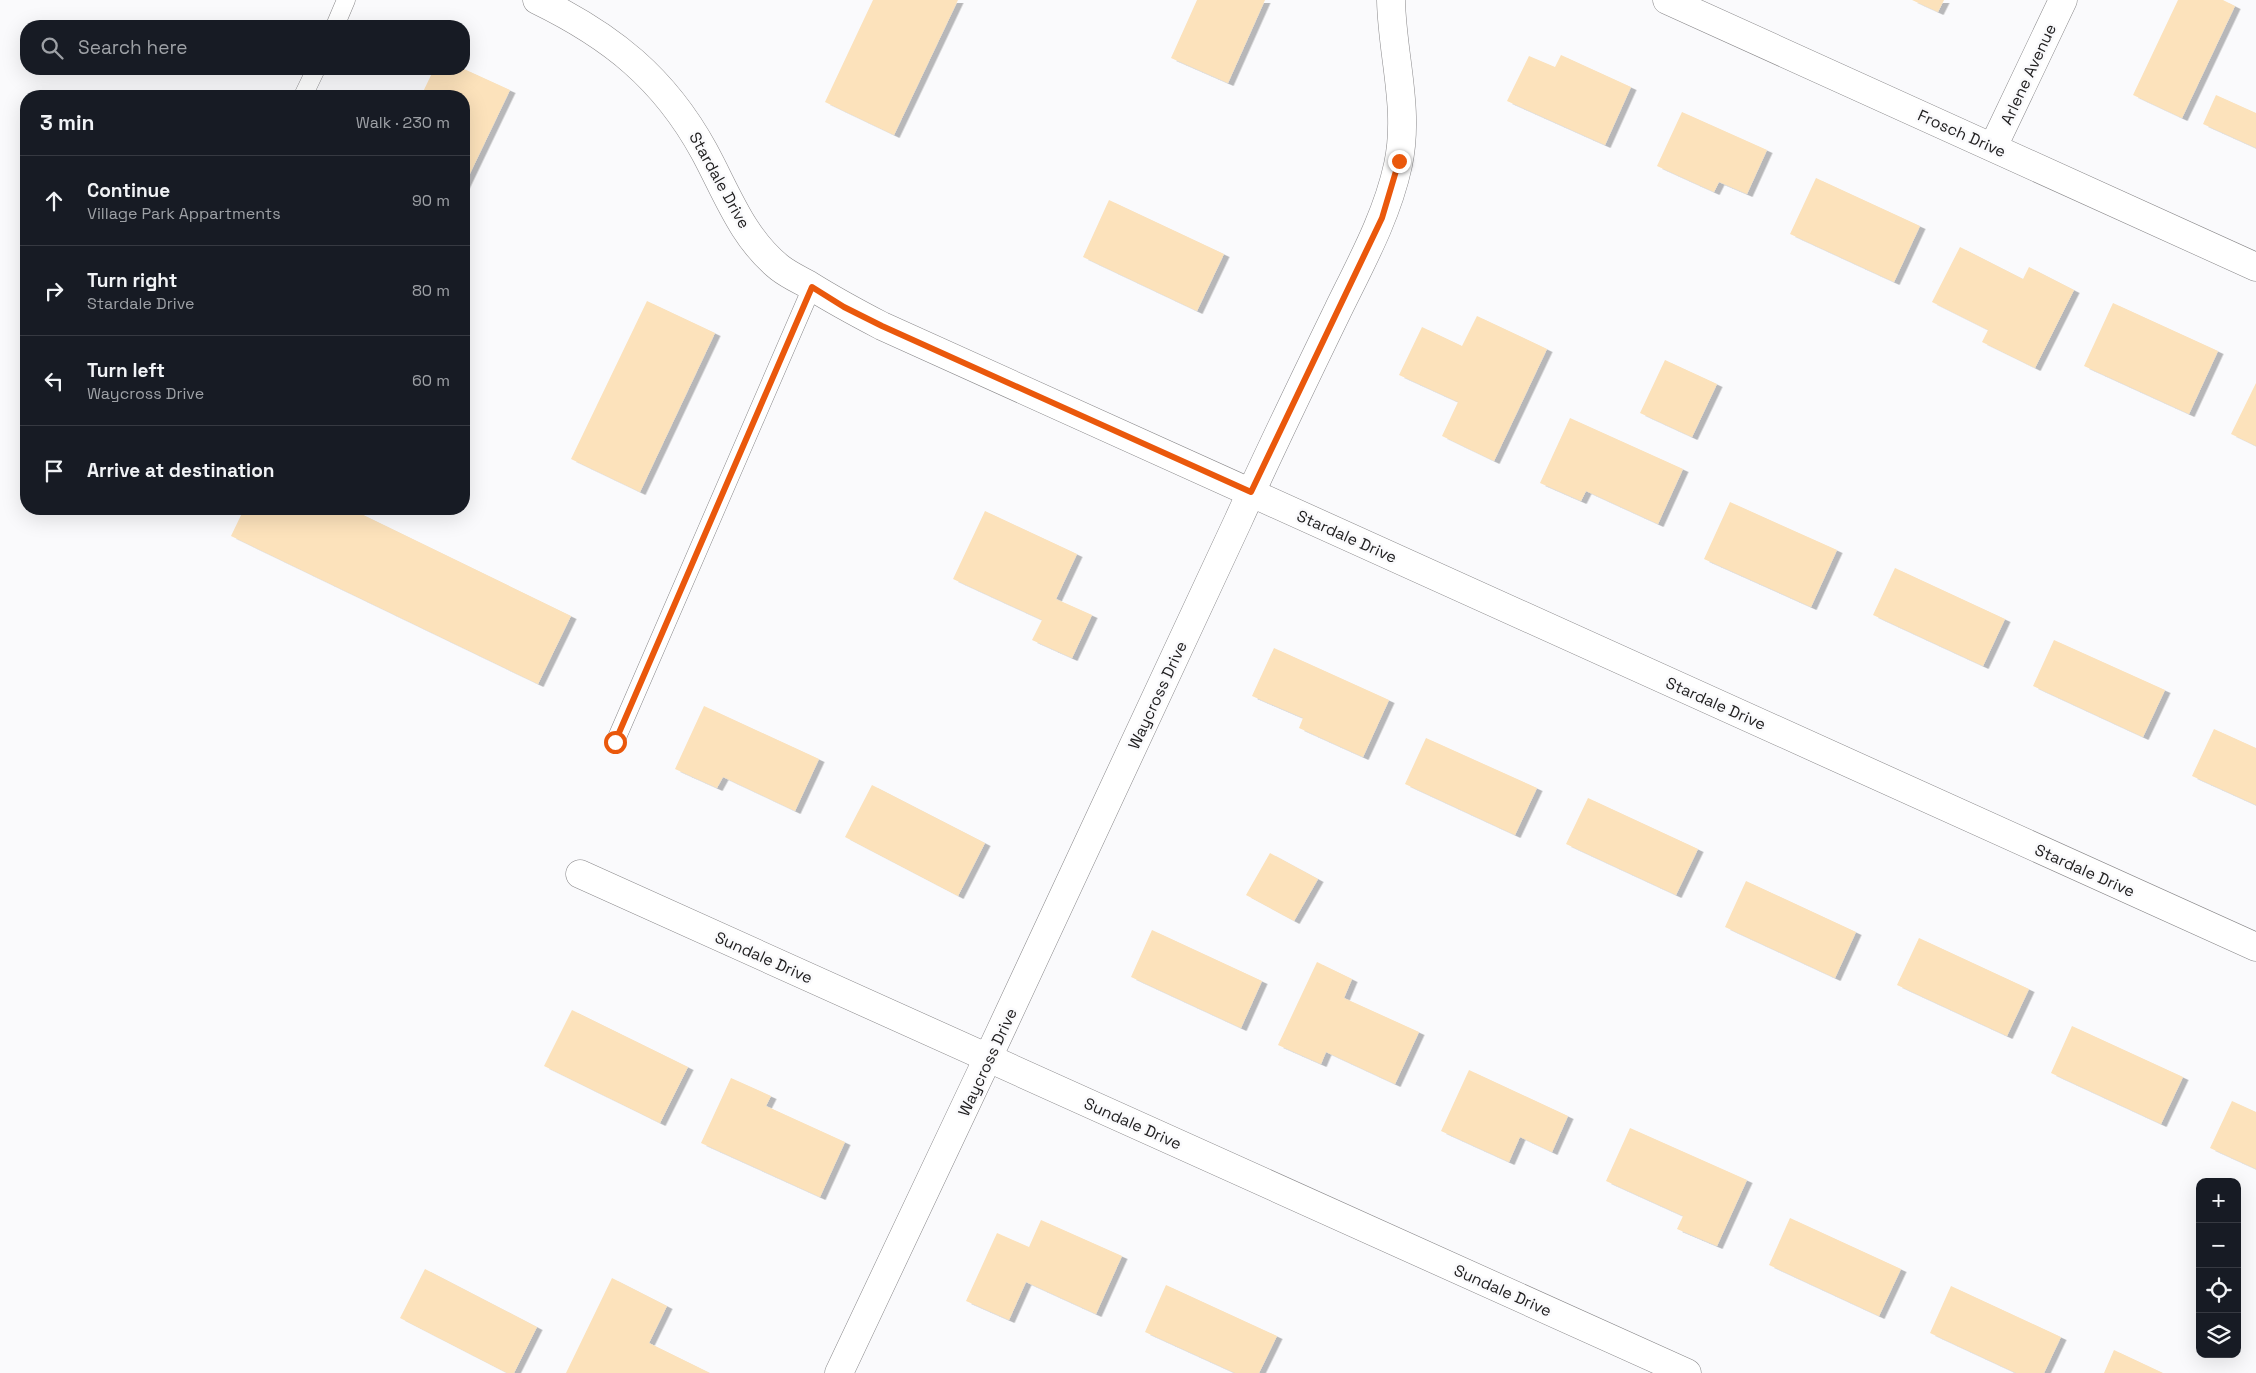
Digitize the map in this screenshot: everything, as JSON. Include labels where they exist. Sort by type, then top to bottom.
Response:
[{"type":"street","name":"Stardale Drive","points":[[536,0],[600,34],[634,60],[664,91],[686,120],[735,213],[757,243],[780,268],[844,307],[882,326],[2256,947]]},
{"type":"street","name":"Waycross Drive","points":[[839,1373],[989,1058],[1251,492],[1378,227],[1392,189],[1399,161],[1402,131],[1402,104],[1391,18],[1391,0]]},
{"type":"street","name":"Frosch Drive","points":[[1667,0],[2256,267]]},
{"type":"street","name":"Arlene Avenue","points":[[1993,147],[2063,0]]},
{"type":"street","name":"Sundale Drive","points":[[580,874],[1687,1373]]},
{"type":"lane","points":[[337,20],[346,0]]},
{"type":"lane","points":[[307,90],[313,75]]},
{"type":"lane","points":[[615,742],[812,287]]},
{"type":"building","points":[[873,0],[958,0],[894,135],[825,102]]},
{"type":"building","points":[[1197,0],[1265,0],[1228,83],[1171,58]]},
{"type":"building","points":[[1912,0],[1944,0],[1938,12]]},
{"type":"building","points":[[2178,0],[2223,0],[2235,6],[2182,118],[2133,95]]},
{"type":"building","points":[[1561,55],[1631,87],[1605,145],[1507,101],[1529,56],[1555,67]]},
{"type":"building","points":[[470,72],[510,90],[470,173],[470,90],[424,90],[431,75],[470,75]]},
{"type":"building","points":[[2216,95],[2256,113],[2256,148],[2203,124]]},
{"type":"building","points":[[1682,112],[1767,150],[1747,194],[1719,182],[1714,192],[1657,166]]},
{"type":"building","points":[[1816,178],[1920,226],[1894,282],[1790,234]]},
{"type":"building","points":[[1109,200],[1224,254],[1197,311],[1083,257]]},
{"type":"building","points":[[1960,247],[2023,279],[2029,267],[2074,290],[2035,368],[1982,342],[1988,330],[1932,302]]},
{"type":"building","points":[[647,301],[715,333],[640,492],[571,459]]},
{"type":"building","points":[[2113,303],[2218,351],[2189,414],[2084,366]]},
{"type":"building","points":[[1477,316],[1547,349],[1494,461],[1442,436],[1458,402],[1399,375],[1422,327],[1462,346]]},
{"type":"building","points":[[1665,360],[1717,384],[1692,437],[1640,413]]},
{"type":"building","points":[[2256,383],[2256,446],[2231,434]]},
{"type":"building","points":[[1570,418],[1683,469],[1658,524],[1586,491],[1581,501],[1540,483]]},
{"type":"building","points":[[1730,502],[1837,550],[1811,607],[1704,559]]},
{"type":"building","points":[[985,511],[1077,554],[1056,599],[1092,615],[1072,658],[1032,640],[1042,620],[953,579]]},
{"type":"building","points":[[241,515],[363,515],[571,616],[538,684],[231,536]]},
{"type":"building","points":[[1895,568],[2005,619],[1983,666],[1873,615]]},
{"type":"building","points":[[2054,640],[2165,690],[2143,737],[2033,686]]},
{"type":"building","points":[[1274,648],[1389,700],[1363,757],[1299,728],[1303,718],[1252,696]]},
{"type":"building","points":[[704,706],[819,759],[795,811],[723,777],[717,788],[675,769]]},
{"type":"building","points":[[2214,729],[2256,748],[2256,805],[2192,776]]},
{"type":"building","points":[[1426,738],[1537,788],[1515,835],[1405,784]]},
{"type":"building","points":[[872,785],[985,843],[958,896],[845,837]]},
{"type":"building","points":[[1588,798],[1698,849],[1676,895],[1566,844]]},
{"type":"building","points":[[1270,853],[1318,879],[1294,921],[1246,895]]},
{"type":"building","points":[[1746,881],[1856,932],[1835,978],[1725,927]]},
{"type":"building","points":[[1152,930],[1262,981],[1241,1028],[1131,977]]},
{"type":"building","points":[[1919,938],[2029,989],[2007,1036],[1897,985]]},
{"type":"building","points":[[1317,962],[1352,979],[1344,998],[1419,1032],[1395,1084],[1326,1052],[1321,1064],[1278,1045]]},
{"type":"building","points":[[572,1010],[688,1067],[660,1123],[544,1066]]},
{"type":"building","points":[[2072,1026],[2183,1077],[2161,1124],[2051,1073]]},
{"type":"building","points":[[1469,1070],[1568,1116],[1552,1152],[1520,1137],[1509,1162],[1441,1131]]},
{"type":"building","points":[[731,1078],[771,1096],[766,1106],[845,1142],[820,1197],[701,1143]]},
{"type":"building","points":[[2232,1101],[2256,1112],[2256,1169],[2210,1148]]},
{"type":"building","points":[[1630,1128],[1747,1180],[1717,1246],[1677,1229],[1683,1216],[1606,1181]]},
{"type":"building","points":[[1790,1218],[1901,1269],[1879,1316],[1769,1265]]},
{"type":"building","points":[[1041,1220],[1122,1256],[1096,1314],[1026,1282],[1009,1320],[966,1301],[997,1233],[1029,1247]]},
{"type":"building","points":[[425,1269],[537,1327],[514,1373],[507,1373],[400,1318]]},
{"type":"building","points":[[612,1278],[667,1306],[649,1343],[710,1373],[566,1373]]},
{"type":"building","points":[[1166,1285],[1277,1336],[1259,1373],[1235,1373],[1145,1332]]},
{"type":"building","points":[[1951,1286],[2061,1337],[2044,1373],[2016,1373],[1930,1333]]},
{"type":"building","points":[[2114,1350],[2163,1373],[2104,1373]]},
{"type":"route","points":[[615,742],[812,287],[844,307],[882,326],[1251,492],[1382,218],[1399,161]]}]
